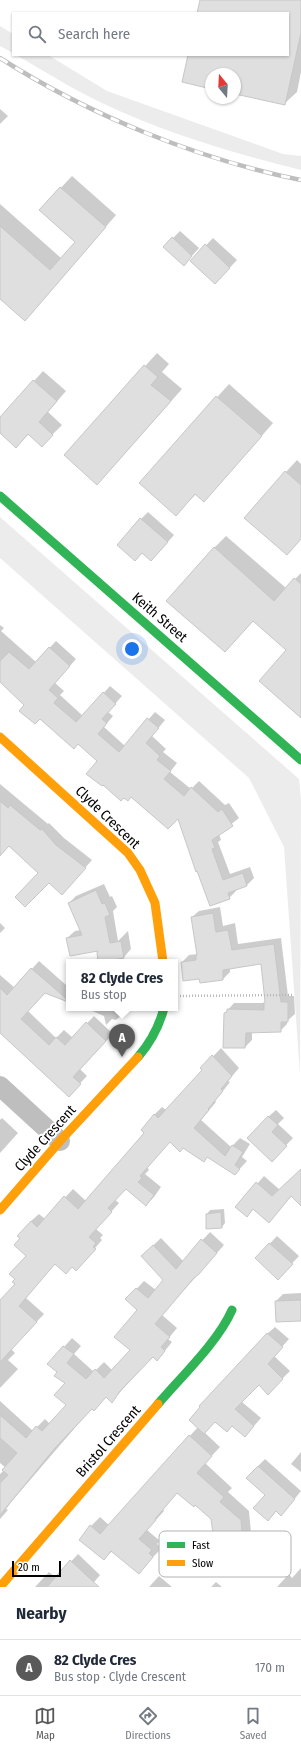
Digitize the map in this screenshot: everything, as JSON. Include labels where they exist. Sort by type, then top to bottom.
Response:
[{"type":"street","name":"Keith Street","points":[[0,496],[301,760]]},
{"type":"street","name":"Clyde Crescent","points":[[0,738],[128,853],[140,870],[155,903],[163,959]]},
{"type":"street","name":"Clyde Crescent","points":[[0,1210],[60,1141],[131,1066],[148,1045],[160,1024],[163,1011]]},
{"type":"street","points":[[0,1086],[60,1141]]},
{"type":"street","name":"Bristol Crescent","points":[[0,1587],[216,1337],[226,1324],[232,1310]]},
{"type":"path","points":[[178,996],[294,995]]},
{"type":"shaded area","points":[[0,26],[12,33],[12,52],[0,46]]},
{"type":"shaded area","points":[[18,56],[50,56],[107,91],[283,154],[301,156],[301,170],[250,157],[150,124],[91,98]]},
{"type":"shaded area","points":[[0,517],[299,779],[301,800],[300,1075],[284,847],[249,778],[0,558]]},
{"type":"building","points":[[200,0],[301,0],[301,33],[285,105],[241,95],[241,68],[205,68],[205,88],[182,82],[188,56],[289,56],[289,12],[197,12]]},
{"type":"building","points":[[60,187],[106,227],[25,321],[0,299],[0,226],[50,270],[75,242],[39,210]]},
{"type":"building","points":[[172,237],[192,256],[184,266],[163,247]]},
{"type":"building","points":[[205,244],[230,268],[215,284],[190,261]]},
{"type":"building","points":[[144,365],[158,377],[151,385],[171,401],[97,485],[64,455]]},
{"type":"building","points":[[33,380],[57,401],[39,422],[53,435],[42,447],[28,434],[16,448],[0,433],[0,417]]},
{"type":"building","points":[[216,396],[262,436],[204,502],[195,494],[176,516],[139,483]]},
{"type":"building","points":[[285,471],[301,485],[301,539],[287,555],[244,518]]},
{"type":"building","points":[[140,518],[168,542],[151,561],[142,553],[135,561],[117,545]]},
{"type":"building","points":[[214,547],[274,601],[294,578],[301,584],[301,718],[259,681],[286,650],[253,621],[225,652],[166,601]]},
{"type":"building","points":[[49,647],[70,666],[49,690],[58,698],[54,703],[76,722],[103,692],[116,704],[102,719],[107,723],[98,734],[119,752],[147,718],[159,728],[146,743],[160,756],[157,760],[171,771],[164,779],[184,796],[191,787],[218,812],[222,809],[233,826],[212,840],[215,848],[212,849],[223,880],[243,873],[247,886],[228,893],[230,899],[210,906],[197,871],[196,872],[178,819],[168,829],[131,797],[128,801],[124,798],[121,801],[103,785],[102,786],[86,774],[97,761],[78,744],[74,749],[40,719],[35,724],[19,711],[24,705],[0,682],[0,661],[9,652],[29,669]]},
{"type":"building","points":[[0,801],[8,808],[10,805],[40,830],[42,829],[56,845],[86,868],[62,895],[49,883],[25,907],[15,897],[38,873],[9,846],[0,856]]},
{"type":"building","points":[[96,890],[102,904],[105,903],[110,915],[105,917],[110,943],[121,941],[124,958],[98,959],[98,951],[70,956],[66,938],[82,935],[68,903]]},
{"type":"building","points":[[213,913],[216,932],[228,930],[232,950],[274,944],[281,1002],[288,1002],[288,1022],[281,1022],[281,1032],[246,1033],[245,1048],[223,1048],[224,1013],[227,1012],[227,1009],[264,1010],[265,1002],[261,964],[223,970],[223,980],[200,983],[199,979],[183,981],[181,962],[196,960],[197,955],[191,917]]},
{"type":"building","points":[[31,968],[66,998],[66,1001],[45,993],[21,1019],[49,1045],[56,1037],[65,1045],[86,1022],[106,1041],[73,1077],[81,1084],[69,1097],[0,1033],[0,988],[7,995]]},
{"type":"building","points":[[212,1055],[232,1076],[221,1089],[223,1091],[194,1128],[225,1156],[232,1145],[243,1152],[235,1165],[240,1169],[235,1175],[207,1157],[204,1162],[183,1148],[180,1152],[170,1142],[140,1176],[142,1178],[138,1182],[154,1195],[146,1206],[126,1189],[108,1208],[112,1212],[89,1237],[96,1243],[93,1247],[96,1249],[76,1271],[72,1267],[66,1274],[55,1264],[19,1306],[37,1322],[0,1362],[0,1300],[15,1284],[12,1282],[15,1279],[9,1274],[26,1256],[14,1245],[20,1238],[17,1236],[31,1221],[37,1227],[64,1196],[78,1209],[144,1133],[141,1130],[154,1114],[158,1118],[202,1070],[200,1068]]},
{"type":"building","points":[[268,1116],[278,1125],[272,1132],[287,1146],[272,1162],[247,1138]]},
{"type":"building","points":[[301,1169],[301,1206],[291,1196],[269,1223],[253,1209],[247,1217],[235,1207],[256,1182],[272,1196]]},
{"type":"building","points":[[221,1212],[222,1228],[206,1229],[206,1214]]},
{"type":"building","points":[[201,1239],[217,1253],[155,1324],[170,1337],[161,1347],[165,1351],[157,1361],[153,1357],[120,1391],[112,1403],[106,1397],[94,1411],[92,1409],[55,1448],[0,1515],[0,1483],[8,1475],[2,1470],[17,1453],[0,1438],[0,1415],[26,1438],[36,1426],[42,1431],[66,1405],[54,1395],[65,1383],[54,1376],[57,1372],[47,1364],[63,1346],[74,1354],[67,1363],[86,1379],[95,1369],[104,1378],[130,1350],[114,1337],[137,1310],[125,1299],[136,1288],[148,1298],[163,1280],[141,1256],[153,1245],[176,1269]]},
{"type":"building","points":[[269,1243],[293,1264],[278,1280],[255,1258]]},
{"type":"building","points":[[301,1300],[301,1321],[276,1322],[275,1301]]},
{"type":"building","points":[[267,1333],[283,1347],[268,1364],[283,1379],[268,1395],[259,1385],[235,1409],[254,1426],[245,1437],[232,1426],[227,1432],[215,1422],[204,1434],[189,1420],[200,1407],[199,1406]]},
{"type":"building","points":[[189,1435],[212,1456],[197,1473],[224,1497],[220,1502],[241,1520],[242,1531],[213,1531],[211,1519],[195,1505],[194,1507],[177,1493],[139,1539],[152,1550],[149,1553],[153,1557],[139,1574],[111,1551],[104,1560],[79,1540],[90,1525],[100,1534]]},
{"type":"building","points":[[258,1466],[295,1499],[281,1516],[276,1511],[268,1521],[253,1508],[265,1495],[246,1478]]},
{"type":"building","points":[[70,1560],[99,1587],[47,1587]]},
{"type":"railway","points":[[0,58],[34,79],[70,98],[145,132],[223,160],[301,180]]},
{"type":"traffic: fast","points":[[0,496],[301,760]]},
{"type":"traffic: fast","points":[[138,1057],[154,1034],[163,1011]]},
{"type":"traffic: fast","points":[[158,1404],[208,1347],[226,1322],[232,1310]]},
{"type":"traffic: slow","points":[[0,737],[128,853],[140,870],[155,903],[163,959]]},
{"type":"traffic: slow","points":[[0,1210],[60,1141],[138,1057]]},
{"type":"traffic: slow","points":[[0,1587],[158,1404]]},
{"type":"place","name":"82 Clyde Cres","points":[[122,1057]]}]
